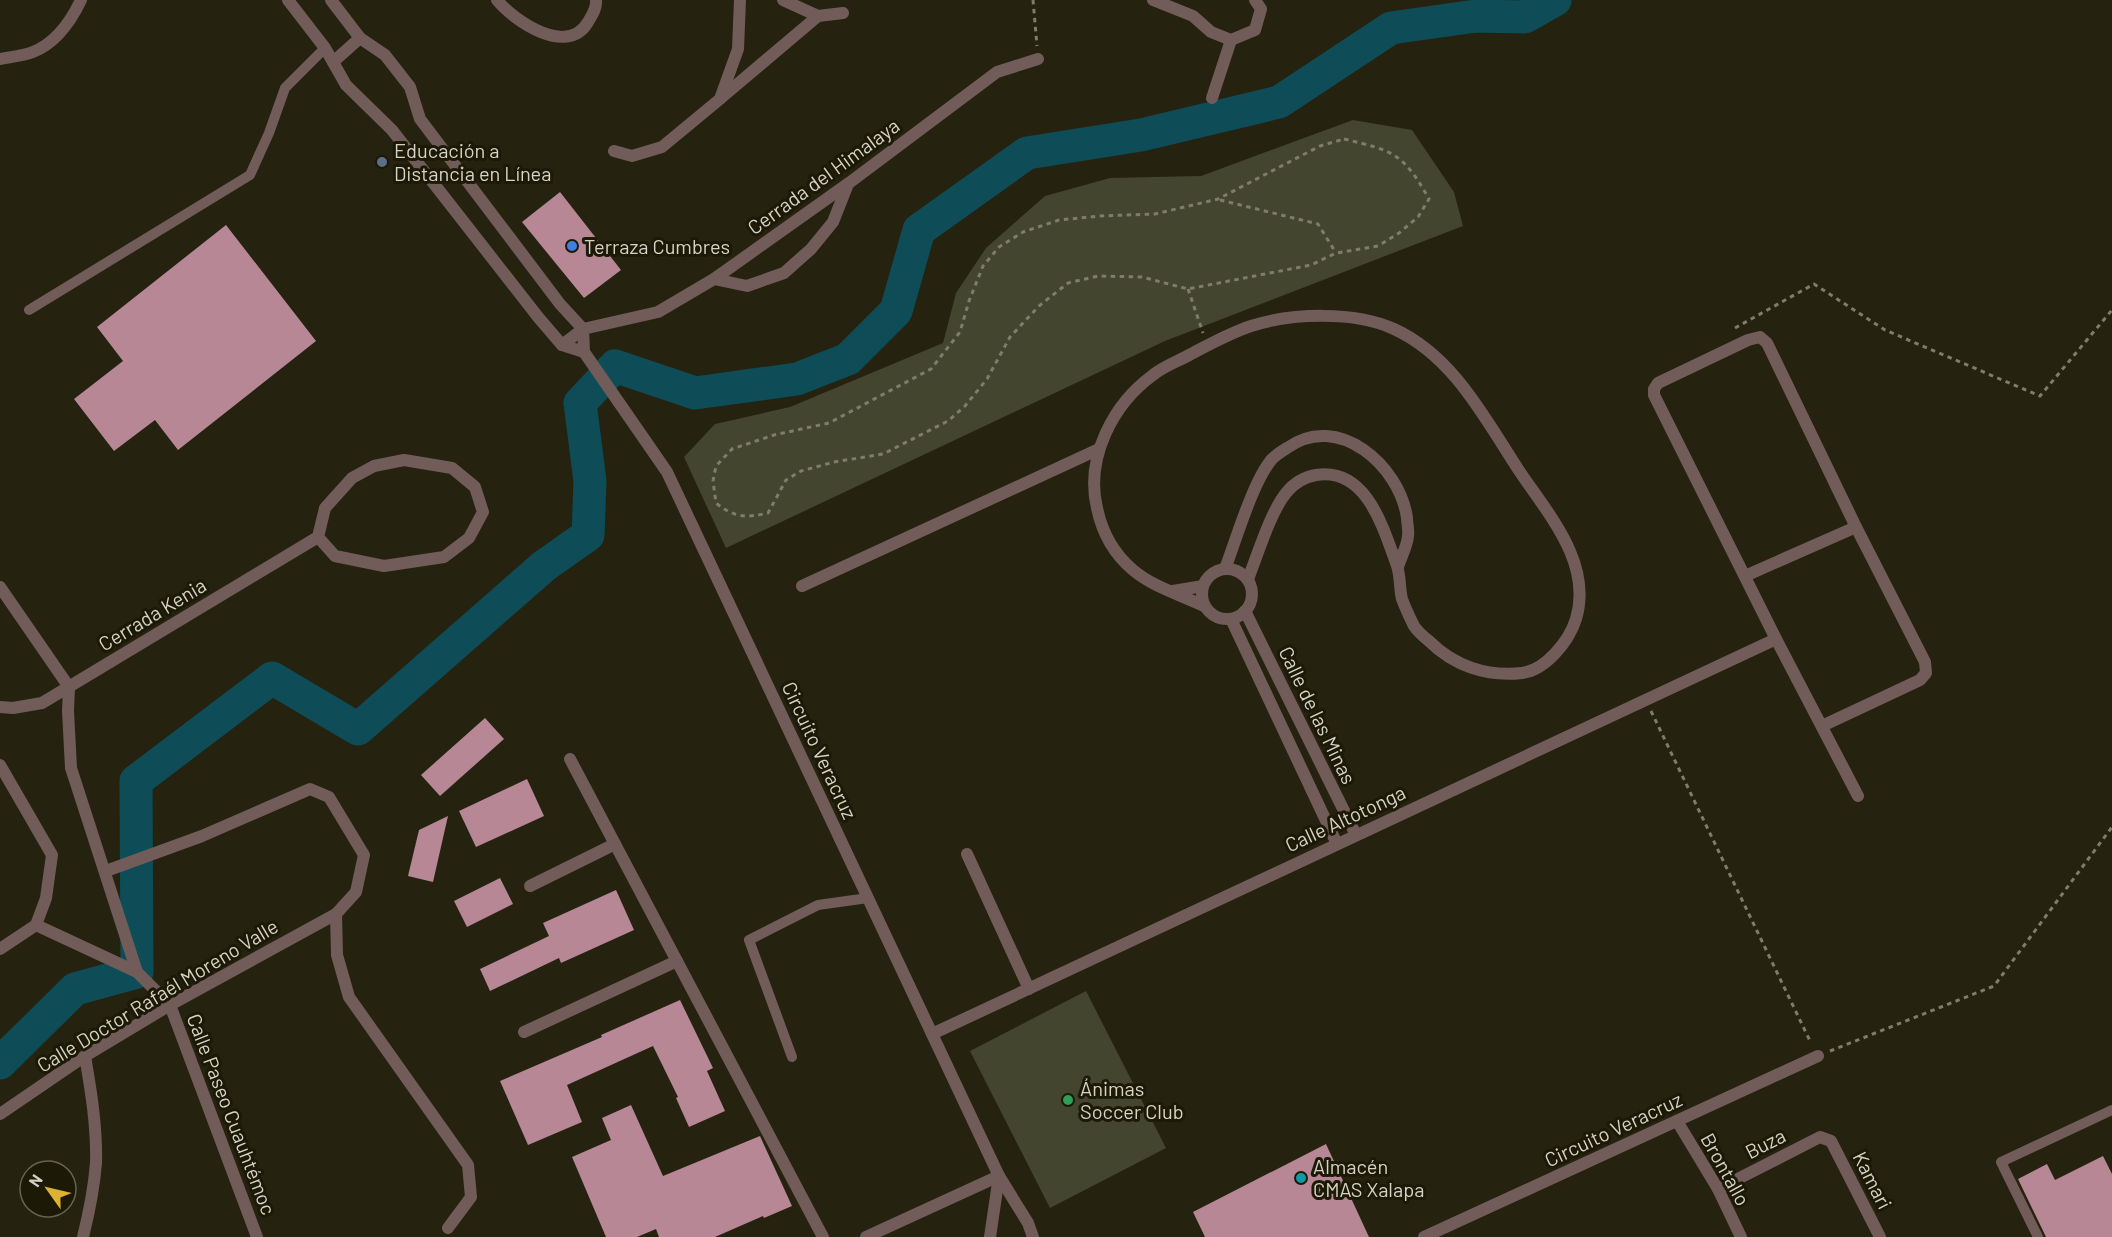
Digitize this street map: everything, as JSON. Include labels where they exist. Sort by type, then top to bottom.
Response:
[{"type":"street","points":[[0,59],[33,52],[54,40],[74,16],[81,0]]},
{"type":"street","points":[[288,0],[325,48],[346,85],[392,130],[562,345],[584,352],[583,329],[560,304],[420,119],[410,87],[385,55],[360,38],[331,0]]},
{"type":"street","points":[[497,0],[526,24],[553,37],[573,36],[586,25],[597,6],[596,0]]},
{"type":"street","points":[[720,99],[738,49],[740,0]]},
{"type":"street","points":[[783,0],[818,16],[843,13]]},
{"type":"street","points":[[1153,0],[1192,16],[1211,32],[1231,40],[1255,30],[1261,9],[1255,0]]},
{"type":"street","points":[[614,151],[632,156],[662,147],[818,16]]},
{"type":"street","points":[[333,62],[360,38]]},
{"type":"street","points":[[1212,98],[1231,40]]},
{"type":"street","name":"Cerrada del Himalaya","points":[[562,345],[583,329],[658,312],[714,279],[849,183],[997,72],[1038,59]]},
{"type":"street","points":[[714,279],[747,286],[784,273],[812,249],[833,222],[849,183]]},
{"type":"street","points":[[1204,606],[1203,586],[1211,574],[1233,569],[1248,579],[1252,596],[1245,611],[1231,619],[1215,616],[1204,606],[1148,581],[1132,569],[1118,555],[1101,527],[1093,493],[1099,449],[1109,425],[1128,397],[1154,374],[1251,326],[1303,316],[1353,317],[1393,328],[1429,350],[1463,385],[1572,551],[1581,587],[1575,621],[1557,652],[1533,672],[1506,675],[1474,670],[1441,653],[1415,628],[1402,599],[1398,567],[1370,500],[1355,484],[1340,476],[1322,474],[1304,478],[1287,491],[1277,507],[1248,579]]},
{"type":"street","points":[[1822,726],[1920,680],[1926,673],[1925,662],[1856,527],[1767,343],[1760,337],[1748,340],[1658,383],[1654,388],[1654,395],[1776,639],[1858,796]]},
{"type":"street","name":"Circuito Veracruz","points":[[584,352],[667,472],[999,1176],[1028,1223],[1033,1237]]},
{"type":"street","points":[[1225,569],[1258,483],[1273,458],[1298,440],[1324,435],[1346,441],[1368,452],[1397,485],[1405,509],[1409,535],[1398,567]]},
{"type":"street","points":[[802,586],[1099,449]]},
{"type":"street","points":[[404,460],[452,468],[475,487],[483,512],[469,538],[444,557],[384,566],[335,556],[318,537],[325,508],[352,478],[374,466],[404,460]]},
{"type":"street","points":[[1745,576],[1856,527]]},
{"type":"street","name":"Cerrada Kenia","points":[[0,707],[13,708],[42,703],[318,537]]},
{"type":"street","points":[[1173,591],[1203,586]]},
{"type":"street","points":[[0,587],[69,687],[71,768],[137,972]]},
{"type":"street","name":"Calle de las Minas","points":[[1245,611],[1356,835]]},
{"type":"street","name":"Calle de las Minas","points":[[1231,619],[1337,844]]},
{"type":"street","name":"Calle Altotonga","points":[[932,1034],[1776,639]]},
{"type":"street","points":[[1274,712],[1291,705]]},
{"type":"street","points":[[570,759],[823,1237]]},
{"type":"street","points":[[0,765],[52,855],[46,898],[36,926],[0,949]]},
{"type":"street","points":[[1309,786],[1327,777]]},
{"type":"street","name":"Calle Doctor Rafaél Moreno Valle","points":[[0,1114],[85,1056],[170,1005],[336,914],[356,892],[364,855],[329,797],[310,789],[202,836],[106,871]]},
{"type":"street","points":[[530,886],[615,843]]},
{"type":"street","points":[[967,854],[1029,989]]},
{"type":"street","points":[[336,914],[337,955],[349,997],[468,1166],[471,1197],[448,1228]]},
{"type":"street","points":[[36,926],[137,972],[170,1005]]},
{"type":"street","points":[[524,1032],[676,961]]},
{"type":"street","name":"Calle Paseo Cuauhtémoc","points":[[170,1005],[257,1237]]},
{"type":"street","points":[[83,1237],[89,1215],[96,1163],[92,1098],[85,1056]]},
{"type":"street","name":"Circuito Veracruz","points":[[1424,1237],[1818,1056]]},
{"type":"street","name":"Brontallo","points":[[1677,1121],[1718,1189],[1741,1237]]},
{"type":"street","name":"Buza","points":[[1718,1189],[1820,1137],[1831,1141]]},
{"type":"street","name":"Kamari","points":[[1831,1141],[1880,1237]]},
{"type":"street","points":[[866,1237],[999,1176]]},
{"type":"street","points":[[990,1237],[999,1176]]},
{"type":"lane","points":[[29,310],[250,175],[269,134],[285,88],[325,48]]},
{"type":"lane","points":[[792,1057],[749,940],[818,904],[868,898]]},
{"type":"lane","points":[[2038,1237],[2001,1162],[2112,1110]]},
{"type":"path","points":[[1033,0],[1038,59]]},
{"type":"path","points":[[1344,139],[1396,154],[1414,173],[1429,199],[1418,217],[1399,233],[1378,246],[1336,253],[1311,265],[1188,289],[1142,277],[1098,276],[1068,283],[1039,306],[1010,337],[987,379],[965,406],[948,421],[883,454],[834,462],[801,471],[786,480],[768,513],[750,517],[730,514],[716,503],[713,481],[716,466],[732,449],[774,435],[829,423],[931,369],[960,332],[983,266],[999,248],[1023,232],[1059,220],[1155,214],[1218,200],[1320,146],[1344,139]]},
{"type":"path","points":[[1218,200],[1318,224],[1336,253]]},
{"type":"path","points":[[1732,329],[1814,284],[1885,330],[2040,396],[2112,310]]},
{"type":"path","points":[[1188,289],[1207,346]]},
{"type":"path","points":[[1645,699],[1818,1056],[1994,986],[2112,827]]},
{"type":"green space","points":[[1353,120],[1412,130],[1454,192],[1463,226],[1165,341],[726,548],[684,457],[715,424],[790,407],[943,343],[956,293],[986,248],[1045,196],[1110,178],[1201,176]]},
{"type":"green space","name":"Ánimas Soccer Club","points":[[1086,991],[1166,1148],[1050,1208],[970,1051]]},
{"type":"building","name":"Terraza Cumbres","points":[[560,192],[621,270],[584,298],[522,222]]},
{"type":"building","points":[[226,225],[316,341],[178,450],[155,420],[114,451],[74,399],[123,361],[97,327]]},
{"type":"building","points":[[485,718],[504,739],[440,796],[421,775]]},
{"type":"building","points":[[527,779],[544,816],[476,847],[459,811]]},
{"type":"building","points":[[448,816],[433,882],[408,876],[419,830]]},
{"type":"building","points":[[500,878],[513,904],[467,927],[454,901]]},
{"type":"building","points":[[616,890],[634,930],[561,963],[559,958],[490,991],[480,969],[549,936],[543,923]]},
{"type":"building","points":[[680,1000],[713,1068],[707,1071],[725,1111],[689,1127],[676,1098],[678,1097],[653,1046],[567,1085],[582,1122],[528,1145],[500,1081]]},
{"type":"building","points":[[631,1105],[663,1176],[760,1136],[792,1206],[715,1237],[659,1237],[656,1229],[637,1237],[606,1237],[572,1157],[611,1140],[602,1118]]},
{"type":"building","name":"Almacén CMAS Xalapa","points":[[1326,1144],[1369,1237],[1205,1237],[1193,1212]]},
{"type":"building","points":[[2103,1156],[2112,1174],[2112,1237],[2046,1237],[2018,1179],[2047,1164],[2055,1180]]},
{"type":"waterway","points":[[0,1063],[75,989],[137,972],[136,781],[272,678],[358,729],[544,566],[588,535],[590,481],[580,403],[615,366],[695,393],[797,379],[848,359],[896,311],[919,230],[1027,153],[1141,135],[1279,102],[1391,28],[1476,16],[1525,17],[1555,0]]},
{"type":"place","name":"Educación a Distancia en Línea","points":[[382,162]]},
{"type":"place","name":"Terraza Cumbres","points":[[572,246]]},
{"type":"place","name":"Ánimas Soccer Club","points":[[1068,1100]]},
{"type":"place","name":"Almacén CMAS Xalapa","points":[[1301,1178]]}]
